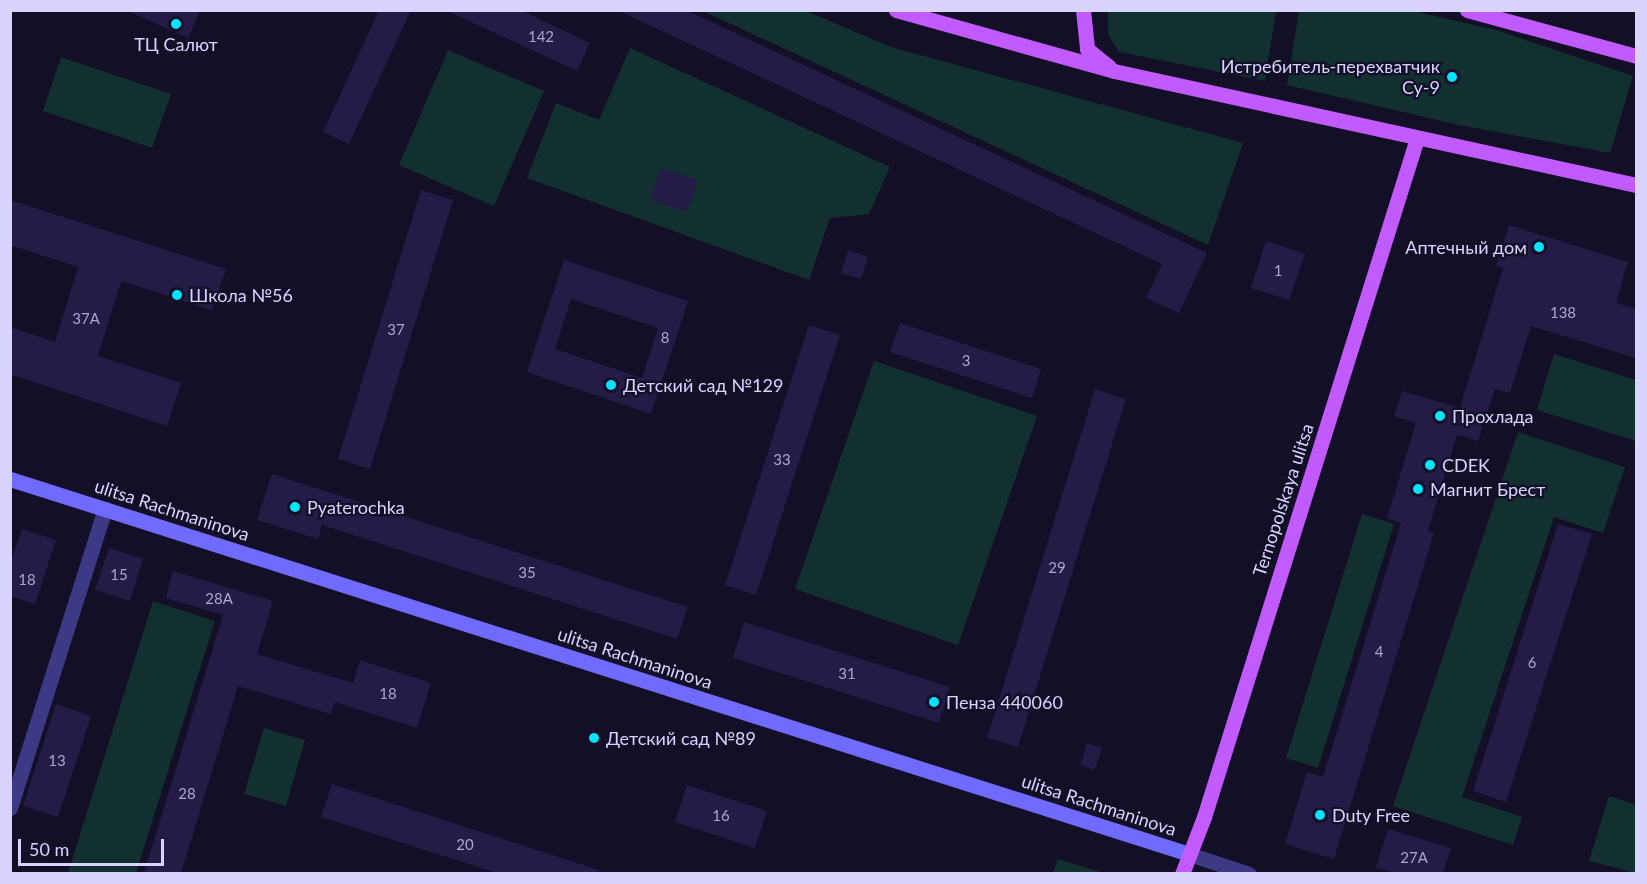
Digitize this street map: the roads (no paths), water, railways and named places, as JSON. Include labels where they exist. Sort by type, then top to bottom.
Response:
[{"type":"main road","points":[[897,10],[1114,71],[1636,185]]},
{"type":"main road","points":[[1083,10],[1087,49],[1114,71]]},
{"type":"main road","points":[[1467,10],[1636,56]]},
{"type":"main road","name":"Ternopolskaya ulitsa","points":[[1182,873],[1204,817],[1417,138]]},
{"type":"main road","name":"ulitsa Rachmaninova","points":[[10,479],[1189,854]]},
{"type":"street","points":[[10,808],[105,509]]},
{"type":"street","name":"ulitsa Rachmaninova","points":[[1189,854],[1249,873]]},
{"type":"place","name":"ТЦ Салют","points":[[176,24]]},
{"type":"place","name":"Истребитель-перехватчик Су-9","points":[[1452,77]]},
{"type":"place","name":"Аптечный дом","points":[[1539,247]]},
{"type":"place","name":"Школа №56","points":[[177,295]]},
{"type":"place","name":"Детский сад №129","points":[[611,385]]},
{"type":"place","name":"Прохлада","points":[[1440,416]]},
{"type":"place","name":"CDEK","points":[[1430,465]]},
{"type":"place","name":"Магнит Брест","points":[[1418,489]]},
{"type":"place","name":"Pyaterochka","points":[[295,507]]},
{"type":"place","name":"Пенза 440060","points":[[934,702]]},
{"type":"place","name":"Детский сад №89","points":[[594,738]]},
{"type":"place","name":"Duty Free","points":[[1320,815]]}]
